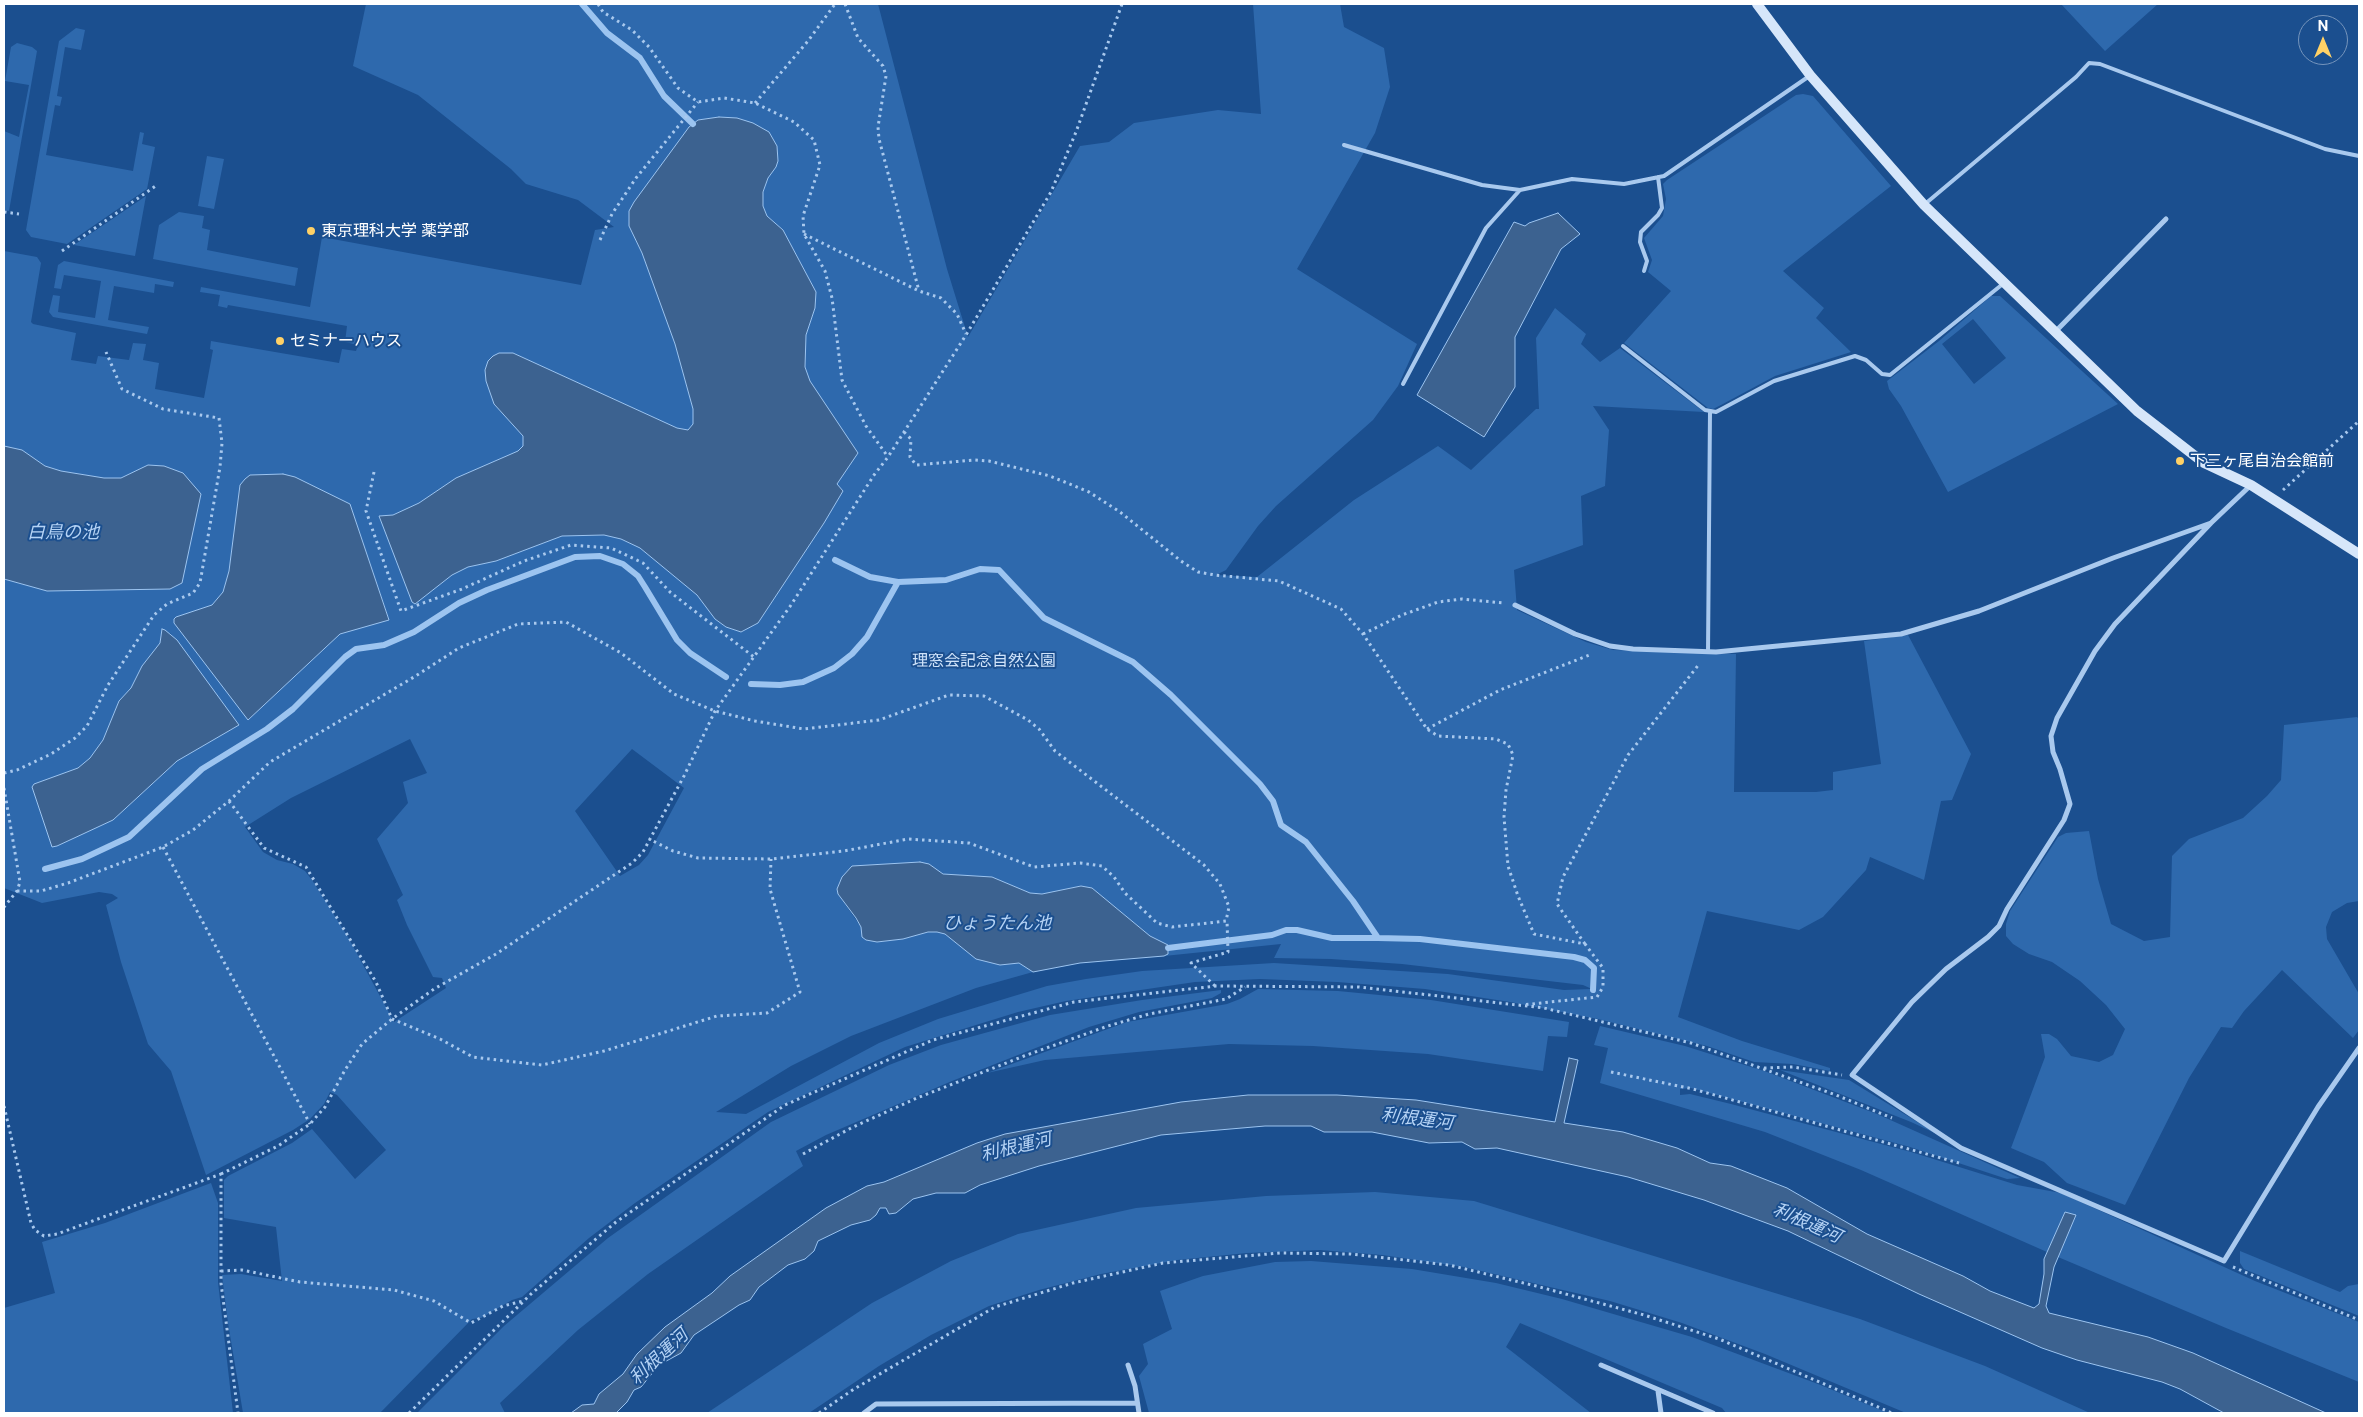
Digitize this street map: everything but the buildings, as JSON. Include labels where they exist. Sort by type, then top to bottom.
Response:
[{"type":"street","points":[[1760,5],[1810,76],[1924,205],[2137,411],[2204,463],[2251,485],[2359,554]]},
{"type":"street","points":[[2055,332],[2166,219]]},
{"type":"street","points":[[2251,485],[2211,523],[2115,624],[2095,651],[2057,718],[2051,736],[2053,752],[2070,804],[2064,820],[2007,909],[1999,926],[1988,937],[1946,969],[1912,1002],[1852,1075],[1961,1148],[2224,1261],[2318,1107],[2359,1048]]},
{"type":"street","points":[[1515,605],[1575,634],[1617,647],[1708,652],[1901,634],[1979,611],[2113,558],[2211,523]]},
{"type":"street","points":[[1128,1365],[1135,1386],[1136,1403],[1139,1413]]},
{"type":"street","points":[[1601,1365],[1713,1413]]},
{"type":"street","points":[[1658,1391],[1661,1413]]},
{"type":"street","points":[[864,1413],[876,1404],[1136,1403]]},
{"type":"lane","points":[[1924,205],[2076,78],[2090,63],[2100,64],[2325,149],[2359,156]]},
{"type":"lane","points":[[1344,145],[1482,185],[1520,190],[1572,179],[1624,184],[1664,176],[1810,76]]},
{"type":"lane","points":[[1644,271],[1647,261],[1640,242],[1641,232],[1658,216],[1662,208],[1658,177]]},
{"type":"lane","points":[[1403,384],[1486,228],[1520,190]]},
{"type":"lane","points":[[1623,346],[1705,410],[1716,412],[1774,382],[1854,356],[1866,360],[1882,374],[1890,375],[2004,283]]},
{"type":"lane","points":[[1708,652],[1710,411]]},
{"type":"path","points":[[598,4],[603,12],[632,30],[650,47],[678,88],[698,102]]},
{"type":"path","points":[[755,103],[808,41],[827,12],[835,4]]},
{"type":"path","points":[[845,4],[858,38],[883,66],[886,76],[878,127],[879,138],[919,291]]},
{"type":"path","points":[[4,1106],[31,1223],[35,1230],[44,1236],[57,1234],[221,1174],[278,1146],[310,1124],[325,1107],[362,1044],[392,1019],[434,989],[496,954],[632,862],[643,852],[684,776],[715,711],[791,605],[874,475],[888,457],[966,335],[1051,192],[1076,132],[1122,4]]},
{"type":"path","points":[[600,240],[612,214],[636,178],[698,102],[724,98],[755,103],[794,122],[814,140],[820,164],[803,216],[804,234],[825,272],[832,298],[842,380],[866,426],[888,457]]},
{"type":"path","points":[[62,251],[157,185]]},
{"type":"path","points":[[4,212],[19,214]]},
{"type":"path","points":[[804,234],[919,291],[941,298],[957,314],[966,335]]},
{"type":"path","points":[[4,773],[17,770],[51,754],[75,738],[87,726],[108,685],[154,615],[167,604],[193,593],[200,583],[220,467],[222,443],[220,418],[164,410],[122,389],[106,352]]},
{"type":"path","points":[[2274,499],[2359,420]]},
{"type":"path","points":[[904,432],[911,439],[910,457],[916,465],[975,460],[989,461],[1050,476],[1089,492],[1120,512],[1181,561],[1198,572],[1215,576],[1268,578],[1290,585],[1341,608],[1363,634],[1427,729],[1438,736],[1496,739],[1508,744],[1513,755],[1506,790],[1504,817],[1508,866],[1518,896],[1534,934],[1585,944]]},
{"type":"path","points":[[374,472],[366,511],[401,611],[462,589],[524,561],[571,545],[611,548],[644,563],[670,592],[754,657]]},
{"type":"path","points":[[1363,634],[1402,615],[1438,602],[1462,599],[1515,605]]},
{"type":"path","points":[[17,890],[41,890],[68,884],[163,847],[193,830],[229,801],[270,762],[414,677],[459,648],[518,624],[566,622],[622,653],[674,694],[715,711],[804,729],[880,720],[950,695],[984,696],[1028,720],[1039,729],[1055,750],[1155,830],[1204,865],[1220,884],[1229,907],[1227,917],[1228,952],[1191,963],[1216,986]]},
{"type":"path","points":[[1427,729],[1500,690],[1588,654],[1617,647]]},
{"type":"path","points":[[1515,1005],[1597,997],[1603,987],[1603,968],[1557,904],[1563,877],[1628,755],[1708,652]]},
{"type":"path","points":[[4,788],[20,882],[17,890],[4,907]]},
{"type":"path","points":[[229,801],[264,848],[306,867],[376,982],[392,1019],[440,1039],[473,1057],[542,1065],[604,1051],[717,1016],[767,1013],[800,992],[770,888],[771,859]]},
{"type":"path","points":[[650,839],[673,851],[698,858],[771,859],[844,851],[908,839],[969,843],[1034,867],[1080,862],[1102,866],[1114,877],[1125,893],[1157,923],[1172,927],[1226,921],[1227,917]]},
{"type":"path","points":[[163,847],[187,889],[310,1124]]},
{"type":"path","points":[[409,1413],[524,1301],[616,1222],[785,1106],[933,1040],[1074,1002],[1216,986],[1359,987],[1544,1008],[1691,1043],[1836,1095],[1897,1121]]},
{"type":"path","points":[[804,1154],[853,1127],[907,1102],[1024,1056],[1108,1026],[1149,1014],[1226,998],[1237,994],[1245,986]]},
{"type":"path","points":[[1760,1068],[1793,1067],[1836,1075],[1852,1075]]},
{"type":"path","points":[[1611,1072],[1694,1089],[1965,1164]]},
{"type":"path","points":[[221,1174],[220,1283],[238,1413]]},
{"type":"path","points":[[819,1413],[854,1388],[995,1306],[1073,1283],[1163,1263],[1280,1253],[1350,1254],[1449,1265],[1536,1286],[1644,1315],[1719,1339],[1892,1413]]},
{"type":"path","points":[[2224,1261],[2244,1272],[2359,1320]]},
{"type":"path","points":[[221,1271],[242,1270],[300,1282],[394,1290],[434,1301],[471,1323],[511,1302],[524,1301]]},
{"type":"green space","name":"理窓会記念自然公園","points":[[366,4],[878,4],[947,269],[968,337],[1080,146],[1109,142],[1134,123],[1218,110],[1261,114],[1253,4],[1340,4],[1344,27],[1384,48],[1390,87],[1375,133],[1297,269],[1417,344],[1398,386],[1373,420],[1276,506],[1258,526],[1226,570],[1216,575],[1257,577],[1354,500],[1438,446],[1471,470],[1536,409],[1539,409],[1536,338],[1555,308],[1586,334],[1581,344],[1600,362],[1620,348],[1704,412],[1593,406],[1609,430],[1605,486],[1581,496],[1583,545],[1514,570],[1517,610],[1586,642],[1613,650],[1736,654],[1734,792],[1816,792],[1833,790],[1833,772],[1881,764],[1864,641],[1908,635],[1971,754],[1952,800],[1941,801],[1924,880],[1870,857],[1866,870],[1823,917],[1799,930],[1707,911],[1678,1017],[1742,1041],[1830,1068],[1830,1071],[1793,1064],[1754,1062],[1707,1046],[1598,1019],[1510,1002],[1425,989],[1337,982],[1260,979],[1195,982],[1066,1001],[1018,1012],[905,1047],[768,1112],[635,1203],[589,1238],[522,1297],[512,1300],[481,1318],[472,1319],[380,1413],[243,1413],[222,1275],[241,1274],[282,1281],[276,1227],[224,1218],[224,1180],[228,1176],[292,1143],[312,1129],[355,1179],[386,1150],[337,1095],[330,1092],[324,1104],[310,1119],[293,1130],[206,1175],[171,1071],[148,1044],[121,962],[106,905],[118,898],[112,894],[99,892],[42,903],[4,888],[4,579],[47,591],[183,473],[164,466],[148,465],[121,478],[104,478],[61,471],[45,466],[22,450],[4,446],[4,251],[37,257],[41,263],[31,322],[76,333],[71,360],[96,364],[98,356],[129,360],[133,343],[146,344],[143,360],[159,363],[155,389],[204,398],[213,350],[210,349],[211,341],[339,363],[342,349],[356,351],[358,345],[345,342],[347,326],[228,305],[227,308],[218,306],[220,295],[200,292],[201,287],[310,307],[322,237],[581,285],[595,230],[614,227],[578,200],[526,184],[511,169],[418,95],[353,66]],"holes":[[[776,167],[768,178],[763,193],[763,206],[767,216],[783,230],[816,292],[815,308],[806,335],[805,367],[837,484],[824,523],[758,623],[741,632],[726,627],[715,619],[697,595],[680,579],[640,548],[621,539],[604,535],[562,536],[496,561],[468,567],[452,575],[415,604],[380,516],[393,515],[419,503],[456,478],[519,451],[523,446],[523,436],[499,353],[513,353],[677,428],[688,430],[693,424],[693,409],[675,344],[642,253],[629,226]],[[240,485],[350,504],[389,619],[340,634],[248,720],[212,605],[223,592],[229,571]],[[170,633],[239,725],[177,761],[113,820],[54,847],[35,784],[78,768],[90,758],[103,740],[119,701],[131,688],[142,666],[160,643],[161,634]],[[410,739],[427,773],[403,782],[408,803],[377,839],[403,895],[397,900],[407,925],[433,977],[442,978],[446,988],[394,1022],[348,937],[312,880],[305,871],[293,864],[277,860],[263,852],[245,827],[291,798]],[[632,749],[684,788],[648,855],[639,865],[620,876],[575,811]],[[901,863],[949,875],[992,877],[1030,893],[1042,894],[1081,886],[1092,888],[1150,936],[1168,945],[1168,954],[1164,956],[1281,944],[1274,958],[1331,959],[1402,964],[1583,985],[1592,989],[1564,990],[1448,974],[1274,963],[1142,971],[1047,986],[938,1019],[879,1043],[746,1114],[716,1112],[791,1066],[851,1036],[976,988],[1033,972],[1019,963],[1000,965],[976,959],[945,934],[937,932],[877,942],[861,927],[838,894],[839,882]]]},
{"type":"green space","points":[[2061,4],[2158,4],[2105,51]]},
{"type":"green space","points":[[76,28],[85,30],[81,50],[65,47],[57,96],[62,97],[60,106],[55,105],[46,155],[133,171],[140,132],[144,133],[142,144],[155,147],[147,189],[67,244],[31,237],[26,230],[59,41]]},
{"type":"green space","points":[[17,43],[32,47],[37,51],[9,211],[4,210],[4,131],[19,137],[29,85],[5,81],[11,47]]},
{"type":"green space","points":[[1796,95],[1813,96],[1891,186],[1783,271],[1824,308],[1816,318],[1851,352],[1775,376],[1713,409],[1708,408],[1624,343],[1671,291],[1648,272],[1652,260],[1644,238],[1663,216],[1666,199],[1663,184],[1667,180]]},
{"type":"green space","points":[[207,156],[224,159],[214,209],[198,206]]},
{"type":"green space","points":[[146,196],[135,256],[74,245]]},
{"type":"green space","points":[[179,212],[204,216],[202,228],[210,230],[207,250],[298,268],[295,286],[153,259],[159,225]]},
{"type":"green space","points":[[64,261],[174,282],[173,287],[155,284],[154,293],[114,286],[108,320],[149,327],[147,334],[53,317],[49,312],[53,295],[60,296],[58,312],[95,318],[101,281],[64,275],[61,289],[54,288],[58,265]]},
{"type":"green space","points":[[1991,296],[2000,296],[2118,404],[1948,492],[1901,406],[1889,389],[1887,381],[1939,341]],"holes":[[[1973,319],[2006,358],[1974,384],[1942,344]]]},
{"type":"green space","points":[[2357,717],[2359,719],[2359,901],[2347,903],[2332,912],[2326,927],[2327,939],[2359,994],[2359,1030],[2353,1038],[2282,970],[2244,1011],[2232,1028],[2221,1027],[2189,1078],[2125,1205],[2067,1183],[2044,1162],[2011,1148],[2045,1057],[2041,1034],[2049,1034],[2057,1039],[2071,1056],[2099,1062],[2113,1055],[2125,1029],[2106,1005],[2080,981],[2052,962],[2029,954],[2013,944],[2006,936],[2006,924],[2010,911],[2058,837],[2066,833],[2089,831],[2098,879],[2111,924],[2144,941],[2170,937],[2172,856],[2189,839],[2243,818],[2281,780],[2284,725]]},
{"type":"green space","points":[[1258,989],[1338,991],[1431,1000],[1569,1022],[1567,1037],[1548,1036],[1543,1071],[1428,1054],[1313,1046],[1229,1044],[1045,1060],[987,1073],[1127,1022],[1227,1004]]},
{"type":"green space","points":[[1221,990],[1221,993],[1212,998],[1139,1012],[1089,1027],[952,1081],[826,1135],[796,1151],[803,1166],[648,1274],[578,1330],[500,1403],[505,1413],[417,1413],[504,1326],[608,1238],[771,1122],[889,1065],[941,1045],[1050,1015],[1142,1000]]},
{"type":"green space","points":[[1600,1026],[1685,1046],[1767,1072],[1877,1114],[2020,1178],[2007,1179],[1910,1147],[1691,1088],[1680,1089],[1680,1095],[1690,1094],[1731,1104],[1911,1152],[2017,1185],[2061,1193],[2255,1281],[2359,1322],[2359,1382],[2058,1257],[2075,1215],[2065,1212],[2047,1252],[1861,1170],[1765,1132],[1600,1083],[1608,1048],[1594,1045]]},
{"type":"green space","points":[[1780,1070],[1849,1080],[1937,1134],[1911,1122]]},
{"type":"green space","points":[[211,1183],[218,1203],[218,1282],[233,1413],[4,1413],[4,1308],[55,1293],[42,1242],[105,1223]]},
{"type":"green space","points":[[1375,1192],[1474,1201],[1860,1319],[1985,1366],[2090,1413],[1906,1413],[1765,1354],[1682,1323],[1610,1301],[1464,1267],[1382,1255],[1320,1250],[1247,1253],[1177,1260],[1101,1274],[1039,1290],[989,1306],[931,1335],[879,1366],[809,1413],[707,1413],[872,1303],[951,1261],[1018,1234],[1136,1208],[1266,1196]]},
{"type":"green space","points":[[2240,1251],[2340,1292],[2348,1286],[2359,1284],[2359,1316],[2244,1269],[2240,1263]]},
{"type":"green space","points":[[1311,1261],[1412,1269],[1496,1283],[1562,1299],[1692,1337],[1818,1384],[1888,1413],[1726,1413],[1722,1408],[1520,1323],[1506,1347],[1591,1413],[1149,1413],[1139,1376],[1148,1364],[1143,1344],[1172,1329],[1160,1291],[1203,1276],[1275,1262]]},
{"type":"water","points":[[719,117],[737,118],[753,123],[769,132],[777,146],[778,161],[768,178],[763,192],[763,206],[767,216],[783,230],[816,292],[815,308],[806,335],[805,367],[810,381],[858,453],[837,484],[843,491],[824,523],[758,623],[741,632],[726,627],[715,619],[697,595],[640,548],[621,539],[604,535],[562,536],[496,561],[468,567],[452,575],[415,604],[412,602],[379,516],[393,515],[419,503],[456,478],[518,451],[523,446],[523,436],[494,404],[486,381],[485,370],[488,361],[493,356],[499,353],[513,353],[677,428],[688,430],[693,424],[693,409],[675,344],[642,253],[629,226],[629,211],[689,127],[698,120]]},
{"type":"water","points":[[1558,213],[1580,234],[1561,249],[1515,337],[1515,387],[1484,437],[1417,395],[1514,222],[1525,226]]},
{"type":"water","name":"白鳥の池","points":[[4,446],[22,450],[45,466],[61,471],[104,478],[121,478],[148,465],[164,466],[183,473],[201,494],[182,583],[170,589],[47,591],[4,579]]},
{"type":"water","points":[[283,474],[295,477],[350,504],[389,620],[340,634],[248,720],[174,623],[174,619],[212,605],[223,592],[229,571],[240,485],[250,475]]},
{"type":"water","points":[[162,629],[177,640],[239,725],[177,761],[113,820],[52,847],[32,787],[34,784],[78,768],[90,758],[103,740],[119,701],[131,688],[142,666],[160,643]]},
{"type":"water","name":"ひょうたん池","points":[[920,862],[929,864],[943,874],[992,877],[1030,893],[1042,894],[1081,886],[1092,888],[1150,936],[1168,945],[1168,954],[1164,956],[1080,963],[1033,972],[1019,963],[1000,965],[976,959],[945,934],[937,932],[877,942],[866,940],[862,937],[861,927],[856,918],[838,894],[837,889],[842,877],[852,866]]},
{"type":"water","name":"利根運河","points":[[1569,1058],[1578,1060],[1564,1123],[1623,1132],[1677,1148],[1710,1163],[1731,1166],[1787,1188],[1867,1234],[1963,1276],[1990,1291],[2034,1308],[2039,1304],[2044,1274],[2044,1259],[2065,1212],[2076,1215],[2054,1267],[2046,1306],[2049,1313],[2148,1337],[2193,1353],[2326,1413],[2224,1413],[2180,1389],[2162,1382],[2077,1360],[2042,1348],[1919,1294],[1788,1231],[1704,1200],[1628,1177],[1497,1148],[1475,1149],[1462,1142],[1429,1143],[1372,1132],[1324,1132],[1311,1126],[1265,1126],[1161,1135],[1039,1166],[980,1185],[965,1193],[936,1193],[913,1199],[896,1213],[889,1214],[886,1208],[880,1208],[870,1220],[851,1225],[818,1241],[814,1251],[805,1259],[788,1265],[759,1287],[750,1300],[739,1305],[694,1335],[681,1353],[659,1365],[641,1387],[634,1390],[627,1402],[616,1413],[571,1413],[582,1405],[594,1404],[599,1394],[623,1374],[637,1354],[665,1327],[712,1293],[730,1276],[826,1208],[867,1186],[884,1182],[977,1143],[1005,1134],[1181,1102],[1248,1095],[1337,1095],[1416,1100],[1555,1122]]},
{"type":"waterway","points":[[582,4],[607,33],[640,58],[664,96],[693,124]]},
{"type":"waterway","points":[[45,869],[82,859],[129,837],[202,769],[267,729],[293,709],[345,657],[356,649],[384,645],[414,632],[459,603],[487,590],[575,557],[600,556],[623,564],[638,576],[677,640],[690,653],[726,677]]},
{"type":"waterway","points":[[835,560],[870,577],[898,582]]},
{"type":"waterway","points":[[751,684],[780,685],[803,682],[834,668],[852,654],[867,637],[898,582],[946,580],[980,569],[999,570],[1044,618],[1133,662],[1171,695],[1260,784],[1273,801],[1281,825],[1306,842],[1353,901],[1378,938],[1420,939],[1574,957],[1585,960],[1594,968],[1593,990]]},
{"type":"waterway","points":[[1168,948],[1272,935],[1286,930],[1297,930],[1332,938],[1378,938]]},
{"type":"place","name":"東京理科大学 薬学部","points":[[311,231]]},
{"type":"place","name":"セミナーハウス","points":[[280,341]]},
{"type":"place","name":"下三ヶ尾自治会館前","points":[[2180,461]]}]
